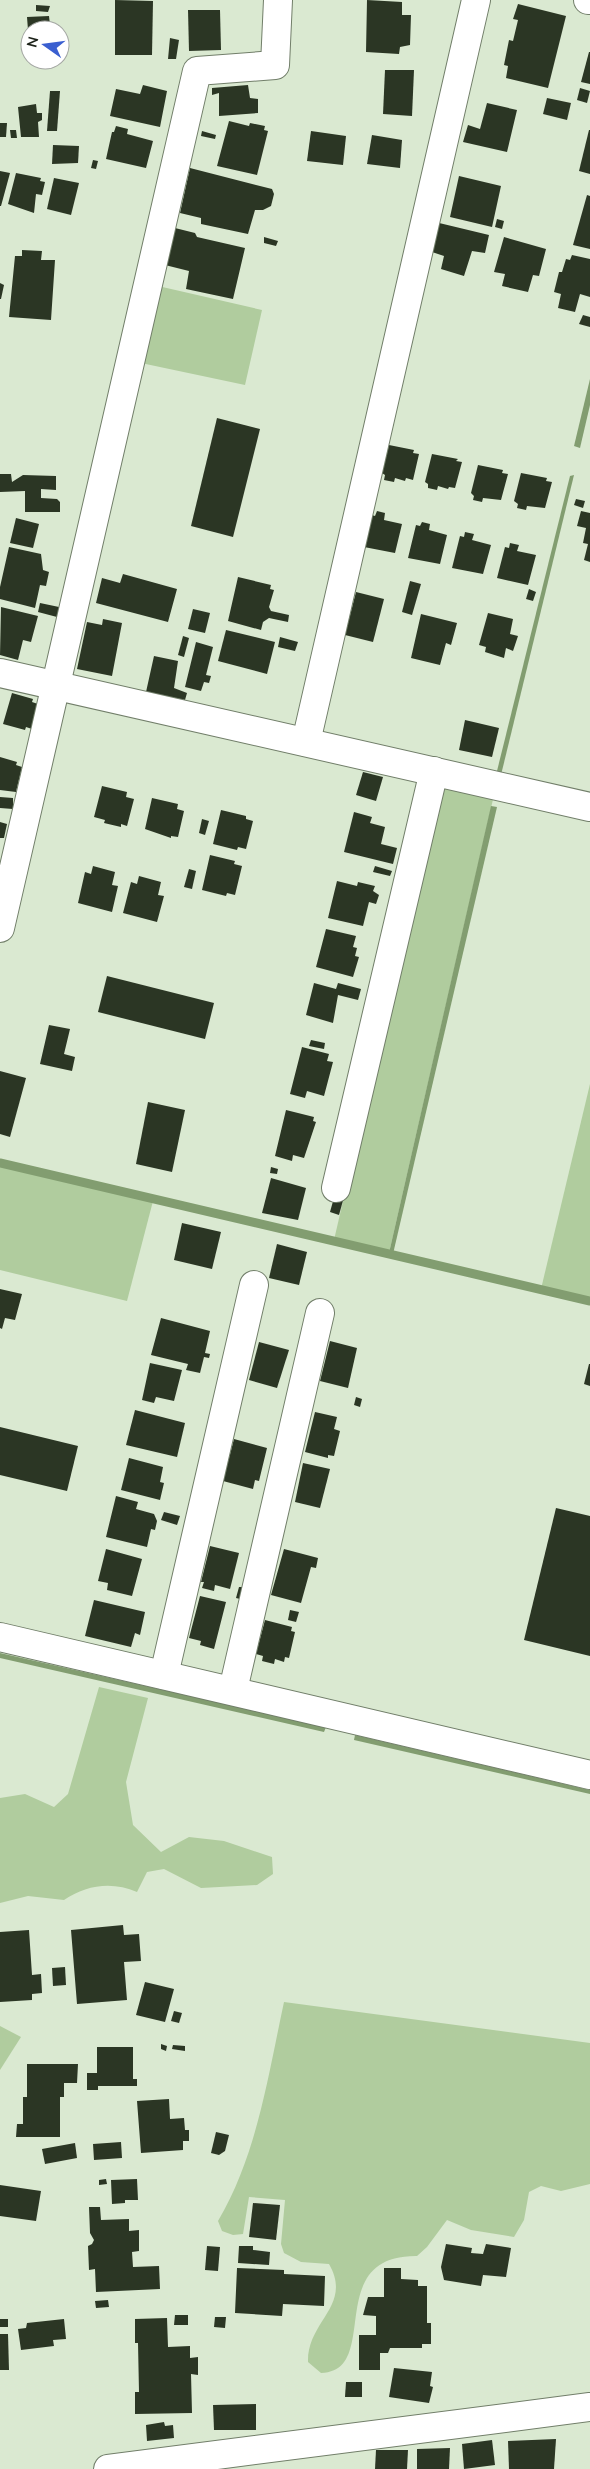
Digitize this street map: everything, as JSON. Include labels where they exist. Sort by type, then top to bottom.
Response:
[{"type":"street","points":[[0,928],[197,71],[275,65],[278,0]]},
{"type":"street","points":[[306,742],[476,0]]},
{"type":"street","points":[[0,673],[590,807]]},
{"type":"street","points":[[336,1188],[434,771]]},
{"type":"street","points":[[164,1675],[254,1285]]},
{"type":"street","points":[[233,1690],[320,1313]]},
{"type":"street","points":[[0,1637],[590,1775]]},
{"type":"street","points":[[108,2469],[590,2407]]},
{"type":"shaded area","points":[[158,286],[262,310],[245,385],[141,363]]},
{"type":"shaded area","points":[[590,379],[590,405],[580,448],[574,446]]},
{"type":"shaded area","points":[[574,475],[501,775],[496,775],[570,476]]},
{"type":"shaded area","points":[[440,783],[494,795],[389,1253],[334,1240]]},
{"type":"shaded area","points":[[491,806],[497,807],[393,1254],[389,1253]]},
{"type":"shaded area","points":[[590,1084],[590,1300],[541,1289]]},
{"type":"shaded area","points":[[0,1166],[153,1201],[127,1301],[0,1270]]},
{"type":"shaded area","points":[[0,1653],[326,1727],[324,1732],[0,1658]]},
{"type":"shaded area","points":[[99,1687],[148,1698],[126,1782],[133,1825],[161,1852],[189,1837],[224,1841],[272,1857],[273,1874],[257,1885],[201,1888],[164,1869],[147,1872],[137,1892],[118,1886],[99,1886],[81,1891],[64,1900],[28,1896],[0,1903],[0,1798],[25,1794],[54,1807],[68,1794]]},
{"type":"shaded area","points":[[355,1735],[590,1790],[590,1794],[354,1740]]},
{"type":"shaded area","points":[[284,2002],[590,2043],[590,2184],[561,2191],[541,2186],[529,2192],[524,2220],[514,2237],[471,2230],[447,2220],[427,2247],[417,2256],[388,2261],[370,2274],[361,2292],[349,2354],[339,2367],[321,2373],[308,2362],[314,2335],[333,2303],[336,2291],[335,2279],[329,2264],[301,2262],[284,2253],[281,2244],[285,2200],[249,2197],[243,2234],[233,2235],[222,2231],[218,2221],[243,2169],[252,2142],[260,2114]]},
{"type":"shaded area","points":[[0,2026],[21,2037],[0,2070]]},
{"type":"building","points":[[115,0],[153,1],[152,55],[115,55]]},
{"type":"building","points":[[367,0],[402,2],[402,15],[411,15],[410,45],[400,47],[399,54],[366,52]]},
{"type":"building","points":[[518,4],[566,16],[548,88],[506,78],[508,66],[504,65],[509,40],[513,41],[518,20],[513,19]]},
{"type":"building","points":[[36,5],[50,6],[48,12],[36,11]]},
{"type":"building","points":[[188,10],[220,10],[221,50],[189,51]]},
{"type":"building","points":[[49,16],[49,20],[27,20],[27,17]]},
{"type":"building","points":[[170,38],[179,40],[176,59],[168,59]]},
{"type":"building","points":[[590,52],[590,84],[581,82]]},
{"type":"building","points":[[385,70],[414,70],[412,116],[383,114]]},
{"type":"building","points":[[143,85],[167,91],[160,127],[110,116],[116,89],[140,94]]},
{"type":"building","points":[[248,85],[250,98],[258,99],[258,113],[219,116],[219,93],[212,95],[212,88]]},
{"type":"building","points":[[580,88],[590,91],[587,103],[577,100]]},
{"type":"building","points":[[50,91],[60,91],[57,131],[47,131]]},
{"type":"building","points":[[547,98],[571,103],[567,120],[543,114]]},
{"type":"building","points":[[487,103],[517,110],[507,152],[463,142],[468,125],[480,129]]},
{"type":"building","points":[[36,104],[37,113],[42,113],[42,120],[38,122],[39,137],[21,137],[18,107]]},
{"type":"building","points":[[229,121],[249,126],[250,123],[265,126],[264,130],[268,131],[257,175],[217,166]]},
{"type":"building","points":[[0,123],[7,123],[6,137],[0,137]]},
{"type":"building","points":[[116,126],[128,129],[127,134],[153,141],[146,168],[106,159],[112,132],[114,132]]},
{"type":"building","points":[[10,130],[16,130],[17,138],[11,138]]},
{"type":"building","points":[[590,130],[590,174],[579,171]]},
{"type":"building","points":[[202,131],[216,135],[215,139],[201,136]]},
{"type":"building","points":[[311,131],[346,136],[343,165],[307,161]]},
{"type":"building","points":[[372,135],[402,140],[400,168],[367,164]]},
{"type":"building","points":[[53,145],[79,146],[78,163],[52,164]]},
{"type":"building","points":[[93,160],[98,161],[96,169],[91,168]]},
{"type":"building","points":[[190,168],[272,189],[274,194],[271,206],[263,210],[255,210],[248,234],[201,224],[201,218],[180,213]]},
{"type":"building","points":[[0,171],[10,173],[1,206],[0,206]]},
{"type":"building","points":[[16,173],[41,178],[40,181],[45,182],[42,195],[36,194],[34,213],[8,204]]},
{"type":"building","points":[[459,176],[501,186],[492,227],[450,217]]},
{"type":"building","points":[[54,178],[79,183],[71,215],[47,209]]},
{"type":"building","points":[[587,195],[590,196],[590,249],[573,245]]},
{"type":"building","points":[[497,219],[504,221],[502,229],[495,227]]},
{"type":"building","points":[[435,222],[489,235],[485,253],[472,251],[464,276],[441,269],[444,256],[429,251]]},
{"type":"building","points":[[175,228],[195,233],[197,237],[245,248],[233,299],[186,289],[189,271],[165,265]]},
{"type":"building","points":[[264,237],[278,241],[276,246],[264,243]]},
{"type":"building","points":[[504,237],[546,249],[539,276],[533,275],[528,292],[502,286],[505,274],[494,272]]},
{"type":"building","points":[[22,250],[42,251],[41,260],[55,260],[51,320],[9,317],[15,256],[22,256]]},
{"type":"building","points":[[572,255],[590,259],[590,297],[580,294],[575,312],[558,308],[561,294],[554,292],[559,272],[562,272],[566,259],[570,260]]},
{"type":"building","points":[[0,283],[4,285],[1,299],[0,299]]},
{"type":"building","points":[[583,315],[590,317],[590,327],[579,324]]},
{"type":"building","points":[[217,418],[260,429],[233,537],[191,526]]},
{"type":"building","points":[[389,445],[414,450],[413,453],[419,454],[413,480],[406,478],[405,481],[395,478],[394,482],[384,480],[385,475],[382,473]]},
{"type":"building","points":[[432,454],[458,459],[456,461],[462,462],[455,488],[449,487],[448,489],[438,486],[437,490],[428,488],[428,484],[425,482]]},
{"type":"building","points":[[478,465],[503,470],[502,473],[508,474],[501,500],[483,498],[482,502],[473,500],[474,496],[471,493]]},
{"type":"building","points":[[521,473],[547,478],[546,481],[552,482],[545,508],[527,506],[526,510],[517,508],[518,504],[514,501]]},
{"type":"building","points":[[0,474],[11,474],[12,482],[23,475],[56,476],[56,490],[41,489],[41,498],[57,499],[60,502],[60,512],[25,512],[25,491],[0,492]]},
{"type":"building","points":[[576,499],[585,501],[583,508],[574,505]]},
{"type":"building","points":[[377,511],[385,513],[384,520],[402,524],[395,553],[364,547],[372,515],[375,516]]},
{"type":"building","points":[[581,511],[590,513],[590,562],[584,560],[588,544],[583,543],[586,528],[577,526]]},
{"type":"building","points":[[16,518],[39,524],[33,548],[10,543]]},
{"type":"building","points":[[422,522],[430,524],[429,530],[447,535],[440,564],[408,558],[416,525],[420,526]]},
{"type":"building","points":[[465,532],[474,534],[472,540],[491,545],[483,574],[452,568],[460,536],[464,537]]},
{"type":"building","points":[[510,543],[519,545],[517,551],[536,555],[528,585],[497,578],[505,547],[509,548]]},
{"type":"building","points":[[9,547],[41,554],[43,570],[49,572],[46,586],[40,585],[35,608],[0,599],[0,587]]},
{"type":"building","points":[[123,574],[177,589],[168,622],[96,603],[102,578],[120,583]]},
{"type":"building","points":[[238,577],[271,585],[270,589],[274,590],[269,607],[271,611],[289,615],[288,622],[269,618],[263,622],[261,630],[228,621]]},
{"type":"building","points":[[410,581],[421,584],[412,615],[402,612]]},
{"type":"building","points":[[529,589],[536,592],[533,601],[526,599]]},
{"type":"building","points":[[356,592],[384,599],[373,642],[345,635]]},
{"type":"building","points":[[40,603],[59,607],[57,617],[38,612]]},
{"type":"building","points":[[1,607],[38,616],[31,642],[23,640],[18,660],[0,655]]},
{"type":"building","points":[[193,609],[210,613],[205,633],[188,629]]},
{"type":"building","points":[[488,613],[513,619],[510,634],[518,636],[513,651],[506,648],[504,658],[485,652],[486,647],[479,645]]},
{"type":"building","points":[[421,614],[457,623],[451,645],[446,643],[440,665],[411,658]]},
{"type":"building","points":[[103,619],[122,623],[112,676],[77,669],[87,622],[102,625]]},
{"type":"building","points":[[226,630],[275,642],[267,674],[218,661]]},
{"type":"building","points":[[183,636],[189,638],[184,657],[178,655]]},
{"type":"building","points":[[280,637],[298,642],[295,651],[278,647]]},
{"type":"building","points":[[196,642],[213,647],[206,675],[211,676],[209,683],[204,682],[201,691],[185,687]]},
{"type":"building","points":[[154,656],[178,661],[174,688],[187,693],[185,700],[146,692]]},
{"type":"building","points":[[12,693],[33,699],[32,702],[38,704],[32,729],[26,727],[25,730],[3,724]]},
{"type":"building","points":[[465,720],[499,728],[492,757],[459,750]]},
{"type":"building","points":[[0,757],[17,762],[16,765],[22,767],[16,792],[0,790]]},
{"type":"building","points":[[363,772],[383,777],[376,801],[356,795]]},
{"type":"building","points":[[102,786],[127,792],[126,797],[134,799],[127,826],[121,824],[121,827],[104,823],[105,820],[94,817]]},
{"type":"building","points":[[0,797],[13,798],[13,809],[0,808]]},
{"type":"building","points":[[152,798],[178,804],[177,809],[184,811],[178,837],[171,836],[171,838],[145,829]]},
{"type":"building","points":[[221,810],[246,816],[246,819],[253,821],[246,849],[238,847],[237,850],[213,844]]},
{"type":"building","points":[[354,812],[372,817],[370,823],[385,827],[381,844],[397,848],[393,864],[344,852]]},
{"type":"building","points":[[202,819],[209,821],[205,835],[199,833]]},
{"type":"building","points":[[0,822],[7,824],[4,838],[0,838]]},
{"type":"building","points":[[210,855],[235,861],[234,864],[242,866],[235,895],[227,893],[226,896],[202,890]]},
{"type":"building","points":[[93,866],[115,872],[112,885],[118,886],[112,912],[78,903],[85,872],[91,874]]},
{"type":"building","points":[[375,866],[392,871],[390,876],[373,872]]},
{"type":"building","points":[[189,869],[196,871],[192,889],[184,887]]},
{"type":"building","points":[[139,876],[161,882],[158,895],[164,896],[157,922],[123,913],[131,882],[137,884]]},
{"type":"building","points":[[337,881],[357,886],[358,882],[375,886],[373,891],[379,895],[376,904],[369,902],[363,926],[328,918]]},
{"type":"building","points":[[326,929],[356,936],[353,947],[357,948],[355,956],[359,957],[353,977],[316,967]]},
{"type":"building","points":[[107,976],[214,1003],[205,1039],[98,1012]]},
{"type":"building","points":[[314,983],[336,989],[338,983],[361,989],[358,1000],[338,995],[333,1023],[306,1015]]},
{"type":"building","points":[[49,1025],[70,1029],[64,1054],[75,1057],[72,1071],[40,1064]]},
{"type":"building","points":[[311,1040],[325,1043],[324,1049],[309,1046]]},
{"type":"building","points":[[302,1047],[329,1054],[327,1061],[333,1062],[324,1096],[307,1091],[305,1098],[290,1094]]},
{"type":"building","points":[[0,1071],[26,1078],[10,1137],[0,1134]]},
{"type":"building","points":[[148,1102],[185,1110],[172,1172],[136,1164]]},
{"type":"building","points":[[286,1110],[314,1117],[313,1121],[316,1122],[304,1158],[293,1155],[292,1161],[275,1156]]},
{"type":"building","points":[[271,1167],[278,1169],[277,1174],[270,1173]]},
{"type":"building","points":[[271,1178],[306,1188],[298,1220],[262,1213]]},
{"type":"building","points":[[335,1194],[344,1197],[339,1215],[330,1212]]},
{"type":"building","points":[[182,1223],[221,1232],[212,1269],[174,1260]]},
{"type":"building","points":[[277,1244],[307,1252],[299,1285],[269,1278]]},
{"type":"building","points":[[0,1289],[22,1294],[15,1320],[5,1318],[2,1329],[0,1328]]},
{"type":"building","points":[[161,1318],[210,1331],[205,1353],[210,1354],[209,1358],[204,1357],[200,1373],[186,1370],[188,1364],[151,1355]]},
{"type":"building","points":[[330,1341],[357,1348],[348,1388],[320,1381]]},
{"type":"building","points":[[259,1342],[289,1350],[277,1388],[249,1380]]},
{"type":"building","points":[[150,1363],[182,1370],[174,1401],[156,1397],[154,1403],[142,1400]]},
{"type":"building","points":[[590,1364],[590,1386],[584,1384]]},
{"type":"building","points":[[356,1397],[362,1399],[360,1407],[354,1405]]},
{"type":"building","points":[[135,1410],[185,1423],[177,1457],[126,1445]]},
{"type":"building","points":[[315,1412],[337,1417],[334,1429],[340,1431],[334,1456],[328,1455],[328,1458],[305,1452]]},
{"type":"building","points":[[0,1427],[78,1446],[67,1491],[0,1475]]},
{"type":"building","points":[[234,1439],[267,1448],[259,1481],[255,1480],[253,1489],[223,1481]]},
{"type":"building","points":[[129,1458],[163,1467],[160,1482],[164,1483],[160,1500],[121,1490]]},
{"type":"building","points":[[303,1463],[330,1469],[320,1508],[295,1502]]},
{"type":"building","points":[[116,1496],[138,1502],[136,1509],[154,1514],[157,1521],[155,1530],[151,1529],[147,1547],[106,1537]]},
{"type":"building","points":[[556,1508],[590,1516],[590,1656],[524,1640]]},
{"type":"building","points":[[164,1512],[180,1516],[177,1525],[161,1520]]},
{"type":"building","points":[[210,1546],[239,1553],[230,1589],[215,1585],[214,1591],[202,1588],[204,1582],[201,1582]]},
{"type":"building","points":[[106,1549],[142,1559],[132,1596],[107,1590],[108,1583],[98,1581]]},
{"type":"building","points":[[284,1549],[318,1558],[316,1568],[311,1567],[301,1603],[271,1595]]},
{"type":"building","points":[[239,1587],[242,1587],[240,1599],[236,1598]]},
{"type":"building","points":[[200,1596],[226,1602],[214,1649],[200,1645],[201,1641],[189,1638]]},
{"type":"building","points":[[94,1600],[145,1612],[140,1635],[135,1633],[131,1647],[85,1636]]},
{"type":"building","points":[[290,1610],[299,1612],[296,1622],[288,1620]]},
{"type":"building","points":[[265,1620],[292,1627],[291,1631],[295,1632],[289,1658],[285,1657],[284,1662],[275,1659],[274,1664],[262,1661],[263,1656],[256,1654]]},
{"type":"building","points":[[123,1925],[124,1935],[139,1934],[141,1961],[124,1962],[127,2000],[77,2004],[71,1930]]},
{"type":"building","points":[[29,1930],[32,1975],[41,1974],[42,1993],[32,1994],[32,2000],[0,2002],[0,1932]]},
{"type":"building","points":[[65,1967],[66,1985],[53,1986],[52,1968]]},
{"type":"building","points":[[145,1982],[174,1989],[165,2022],[136,2015]]},
{"type":"building","points":[[174,2011],[182,2013],[179,2023],[171,2021]]},
{"type":"building","points":[[161,2044],[167,2046],[166,2051],[161,2049]]},
{"type":"building","points":[[173,2045],[185,2046],[185,2051],[172,2049]]},
{"type":"building","points":[[97,2047],[133,2047],[133,2079],[137,2079],[137,2086],[98,2086],[98,2090],[87,2090],[87,2073],[97,2073]]},
{"type":"building","points":[[27,2064],[78,2064],[77,2083],[64,2083],[64,2097],[60,2097],[60,2137],[16,2137],[17,2124],[23,2124],[23,2097],[27,2097]]},
{"type":"building","points":[[169,2099],[170,2119],[184,2118],[185,2130],[189,2130],[189,2141],[183,2141],[183,2150],[141,2153],[137,2101]]},
{"type":"building","points":[[216,2132],[229,2135],[225,2151],[219,2155],[211,2153]]},
{"type":"building","points":[[121,2142],[122,2158],[94,2160],[93,2144]]},
{"type":"building","points":[[75,2143],[77,2158],[45,2164],[42,2149]]},
{"type":"building","points":[[106,2179],[107,2184],[99,2185],[99,2180]]},
{"type":"building","points":[[137,2179],[138,2200],[125,2200],[125,2203],[112,2204],[111,2180]]},
{"type":"building","points":[[0,2185],[41,2191],[36,2221],[0,2216]]},
{"type":"building","points":[[253,2203],[280,2205],[276,2240],[249,2237]]},
{"type":"building","points":[[89,2207],[100,2207],[101,2220],[129,2219],[129,2231],[139,2230],[139,2251],[132,2252],[133,2267],[159,2266],[160,2289],[96,2292],[95,2269],[89,2270],[88,2246],[94,2240],[90,2233]]},
{"type":"building","points":[[446,2244],[472,2248],[471,2253],[483,2254],[486,2244],[511,2248],[506,2277],[483,2275],[481,2286],[444,2280],[441,2267]]},
{"type":"building","points":[[207,2246],[220,2247],[218,2271],[205,2270]]},
{"type":"building","points":[[239,2246],[253,2246],[253,2250],[270,2252],[269,2265],[238,2263]]},
{"type":"building","points":[[237,2268],[284,2270],[284,2274],[325,2276],[324,2306],[283,2304],[282,2316],[235,2313]]},
{"type":"building","points":[[384,2268],[401,2268],[401,2279],[418,2280],[418,2286],[427,2286],[427,2323],[431,2323],[431,2344],[422,2344],[422,2348],[390,2348],[388,2353],[380,2353],[380,2370],[359,2370],[359,2335],[376,2335],[376,2316],[363,2315],[368,2297],[384,2297]]},
{"type":"building","points":[[108,2300],[109,2307],[96,2308],[95,2301]]},
{"type":"building","points":[[175,2315],[188,2315],[188,2325],[174,2325]]},
{"type":"building","points":[[215,2317],[226,2317],[225,2328],[214,2327]]},
{"type":"building","points":[[167,2318],[168,2347],[190,2346],[190,2358],[198,2357],[198,2375],[191,2374],[192,2413],[135,2414],[135,2392],[139,2392],[138,2343],[135,2343],[135,2319]]},
{"type":"building","points":[[0,2319],[8,2319],[8,2327],[0,2327]]},
{"type":"building","points":[[64,2319],[66,2339],[53,2340],[54,2346],[21,2350],[18,2329],[26,2328],[27,2323]]},
{"type":"building","points":[[0,2334],[8,2334],[9,2370],[0,2370]]},
{"type":"building","points":[[394,2368],[432,2372],[430,2386],[433,2387],[429,2403],[389,2397]]},
{"type":"building","points":[[346,2382],[362,2382],[362,2397],[345,2397]]},
{"type":"building","points":[[256,2404],[256,2430],[214,2430],[213,2405]]},
{"type":"building","points":[[164,2422],[165,2426],[173,2425],[174,2438],[147,2441],[146,2425]]},
{"type":"building","points":[[556,2439],[554,2469],[509,2469],[508,2441]]},
{"type":"building","points":[[492,2440],[495,2465],[464,2469],[462,2444]]},
{"type":"building","points":[[450,2448],[449,2469],[417,2469],[417,2449]]},
{"type":"building","points":[[376,2450],[408,2450],[407,2469],[375,2469]]},
{"type":"waterway","points":[[0,1163],[590,1301]]}]
